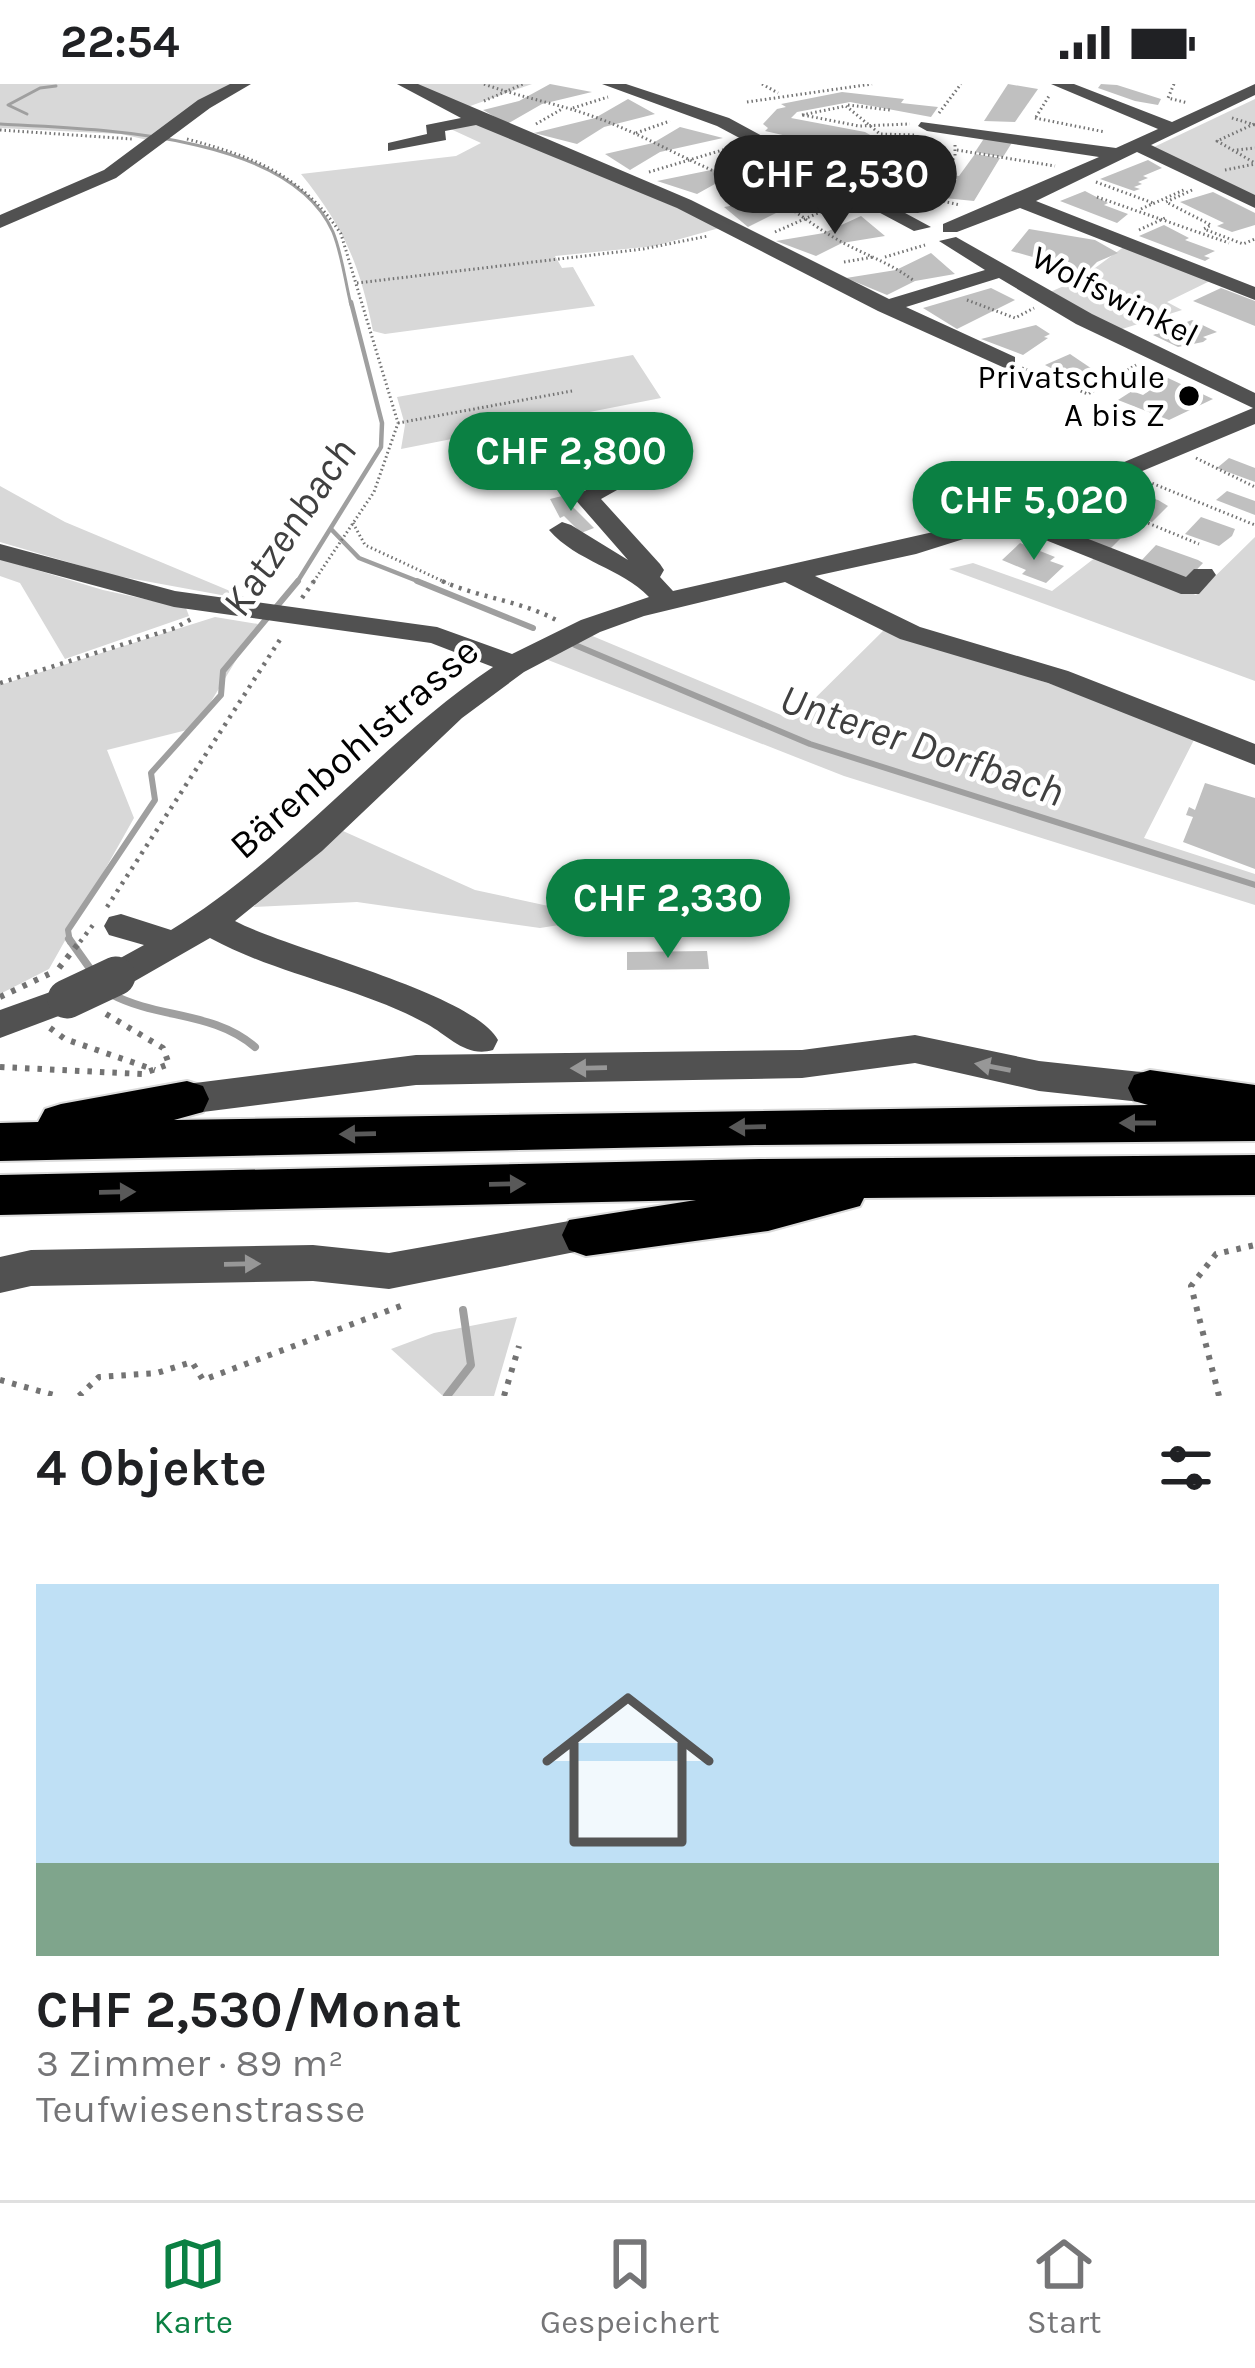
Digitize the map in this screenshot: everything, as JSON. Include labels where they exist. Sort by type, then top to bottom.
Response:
[{"type":"highway","points":[[0,1137],[173,1085]]},
{"type":"highway","points":[[1150,1088],[1255,1103]]},
{"type":"highway","points":[[0,1137],[1255,1123]]},
{"type":"highway","points":[[0,1195],[1255,1175]]},
{"type":"highway","points":[[586,1235],[768,1210],[903,1178]]},
{"type":"street","points":[[0,222],[110,175],[204,104],[244,84]]},
{"type":"street","points":[[405,84],[475,119],[624,177],[1006,362]]},
{"type":"street","points":[[610,84],[698,112],[759,140],[827,175],[923,236]]},
{"type":"street","points":[[1058,85],[1172,128]]},
{"type":"street","points":[[949,234],[1020,201],[1082,182],[1118,154],[1255,89]]},
{"type":"street","points":[[394,147],[440,136],[432,129],[439,125],[475,119]]},
{"type":"street","points":[[927,132],[1118,154]]},
{"type":"street","points":[[1136,145],[1219,176],[1255,202]]},
{"type":"street","points":[[1020,201],[1255,294]]},
{"type":"street","name":"Wolfswinkel","points":[[923,236],[915,232],[922,239],[949,234],[999,272],[1050,301],[1255,403]]},
{"type":"street","points":[[885,307],[999,272]]},
{"type":"street","name":"Bärenbohlstrasse","points":[[10,1011],[116,976],[209,923],[283,867],[449,712],[569,627],[666,599],[902,549],[1009,517],[1255,415]]},
{"type":"street","points":[[614,484],[585,497],[651,570],[646,578]]},
{"type":"street","points":[[1009,517],[1190,588],[1203,575]]},
{"type":"street","points":[[562,530],[595,555],[646,578],[666,599]]},
{"type":"street","points":[[0,552],[120,588],[204,605],[437,635],[514,665]]},
{"type":"street","points":[[788,573],[894,627],[1058,677],[1255,755]]},
{"type":"street","points":[[209,923],[438,1013],[480,1040]]},
{"type":"street","points":[[121,926],[152,934],[170,947]]},
{"type":"street","points":[[173,1085],[416,1070],[802,1064],[914,1049],[1039,1076],[1150,1088]]},
{"type":"street","points":[[0,1275],[31,1268],[313,1263],[389,1271],[586,1235]]},
{"type":"path","points":[[484,84],[503,95],[630,130],[695,158],[720,174],[760,188],[775,203],[809,217],[832,238],[882,256],[903,276],[1015,318]]},
{"type":"path","points":[[503,95],[524,84]]},
{"type":"path","points":[[763,84],[782,95]]},
{"type":"path","points":[[747,102],[872,84]]},
{"type":"path","points":[[927,132],[961,84]]},
{"type":"path","points":[[1160,111],[1174,84]]},
{"type":"path","points":[[1036,118],[1058,85]]},
{"type":"path","points":[[551,113],[631,90]]},
{"type":"path","points":[[1171,90],[1180,92]]},
{"type":"path","points":[[1168,98],[1201,106]]},
{"type":"path","points":[[1038,99],[1046,100]]},
{"type":"path","points":[[890,110],[846,106],[802,115],[927,132]]},
{"type":"path","points":[[739,191],[827,175],[860,145],[878,148],[883,142],[873,124],[846,106]]},
{"type":"path","points":[[636,133],[698,112]]},
{"type":"path","points":[[1028,114],[1105,132]]},
{"type":"path","points":[[1254,124],[1217,141],[1255,164]]},
{"type":"path","points":[[0,130],[160,138],[277,166],[304,184],[341,234],[398,423],[396,448],[341,545],[280,615],[265,668],[119,891],[71,954],[74,988]]},
{"type":"path","points":[[617,134],[630,130]]},
{"type":"path","points":[[880,134],[927,132]]},
{"type":"path","points":[[682,163],[759,140]]},
{"type":"path","points":[[942,141],[958,145],[957,150],[928,198],[961,205]]},
{"type":"path","points":[[1234,151],[1255,148]]},
{"type":"path","points":[[957,150],[1153,203]]},
{"type":"path","points":[[1255,164],[1166,202],[1211,225],[1204,229],[1243,244],[1255,239]]},
{"type":"path","points":[[1082,182],[1229,243]]},
{"type":"path","points":[[1141,209],[1186,189]]},
{"type":"path","points":[[795,224],[861,206]]},
{"type":"path","points":[[357,283],[643,249],[732,230]]},
{"type":"path","points":[[856,258],[882,256],[923,236]]},
{"type":"path","points":[[1010,324],[1050,301]]},
{"type":"path","points":[[1006,362],[1088,394],[1146,359]]},
{"type":"path","points":[[398,423],[572,391]]},
{"type":"path","points":[[1190,453],[1222,474],[1255,487]]},
{"type":"path","points":[[1134,475],[1255,525]]},
{"type":"path","points":[[1084,494],[1098,505],[1199,544]]},
{"type":"path","points":[[353,523],[364,545],[379,553],[468,593],[537,609],[569,627]]},
{"type":"path","points":[[0,683],[175,628],[204,605]]},
{"type":"path","points":[[10,1011],[74,988]]},
{"type":"path","points":[[74,988],[163,1048],[170,1055],[173,1085]]},
{"type":"path","points":[[10,1011],[173,1085]]},
{"type":"path","points":[[0,1067],[121,1074],[173,1085]]},
{"type":"path","points":[[1220,1396],[1191,1286],[1197,1269],[1216,1251],[1255,1245]]},
{"type":"path","points":[[79,1396],[99,1377],[157,1372],[192,1363],[203,1380],[406,1304]]},
{"type":"path","points":[[504,1396],[519,1346]]},
{"type":"path","points":[[0,1380],[57,1396]]},
{"type":"shaded area","points":[[0,84],[241,84],[152,141],[121,134],[0,128]]},
{"type":"shaded area","points":[[409,84],[532,84],[459,110]]},
{"type":"shaded area","points":[[1255,99],[1255,199],[1154,147]]},
{"type":"shaded area","points":[[473,121],[723,227],[655,246],[555,256],[562,268],[573,267],[595,306],[385,334],[373,331],[348,248],[301,174],[456,156],[481,143],[444,126]]},
{"type":"shaded area","points":[[1125,246],[1212,280],[1167,302],[1182,310],[1119,330],[1050,292],[1080,279]]},
{"type":"shaded area","points":[[633,355],[661,398],[401,449],[405,425],[397,397]]},
{"type":"shaded area","points":[[0,486],[65,522],[254,601],[112,575],[0,542]]},
{"type":"shaded area","points":[[1255,537],[1255,681],[949,569],[973,563],[1052,591],[1096,557],[1196,595]]},
{"type":"shaded area","points":[[0,559],[103,590],[186,608],[189,616],[65,659],[20,583],[0,576]]},
{"type":"shaded area","points":[[215,617],[258,624],[195,728],[107,750],[134,818],[49,969],[0,994],[0,685]]},
{"type":"shaded area","points":[[886,628],[1197,734],[1144,838],[1255,874],[1255,905],[844,776],[543,658],[590,635],[793,720]]},
{"type":"shaded area","points":[[343,831],[475,890],[604,918],[540,928],[357,902],[253,907]]},
{"type":"shaded area","points":[[517,1317],[494,1396],[443,1396],[391,1349],[434,1333]]},
{"type":"building","points":[[550,84],[592,92],[542,104],[507,124],[483,110],[519,101]]},
{"type":"building","points":[[1008,84],[1038,89],[1015,122],[984,121]]},
{"type":"building","points":[[1101,84],[1161,99],[1158,105],[1135,101],[1098,88]]},
{"type":"building","points":[[842,92],[938,107],[931,117],[850,102],[797,112],[791,118],[865,132],[872,136],[867,142],[822,144],[765,131],[768,128],[763,124],[777,109],[786,107],[781,104]]},
{"type":"building","points":[[628,99],[655,114],[604,127],[577,144],[534,133],[595,118]]},
{"type":"building","points":[[680,127],[723,138],[660,152],[630,170],[605,154],[653,143]]},
{"type":"building","points":[[985,137],[1013,141],[1003,157],[975,152]]},
{"type":"building","points":[[913,147],[942,150],[906,197],[881,193]]},
{"type":"building","points":[[746,152],[773,168],[724,179],[697,194],[657,181],[716,169]]},
{"type":"building","points":[[975,154],[1000,158],[974,201],[944,198],[957,179],[943,178],[959,176]]},
{"type":"building","points":[[1148,160],[1162,168],[1143,176],[1148,178],[1134,187],[1140,189],[1100,179]]},
{"type":"building","points":[[794,186],[834,199],[784,209],[748,227],[724,207],[765,200]]},
{"type":"building","points":[[1085,191],[1128,214],[1117,223],[1060,201]]},
{"type":"building","points":[[1213,192],[1255,213],[1255,225],[1232,232],[1217,226],[1224,223],[1180,202]]},
{"type":"building","points":[[861,216],[885,236],[842,243],[816,256],[776,241],[824,233]]},
{"type":"building","points":[[1164,225],[1189,238],[1185,240],[1215,251],[1204,256],[1210,258],[1205,261],[1139,236]]},
{"type":"building","points":[[1029,229],[1095,240],[1118,253],[1097,262],[1080,279],[1059,274],[1062,265],[1011,251]]},
{"type":"building","points":[[931,253],[955,274],[915,281],[887,295],[846,278],[896,270]]},
{"type":"building","points":[[991,288],[1015,300],[957,329],[923,308]]},
{"type":"building","points":[[1221,288],[1255,301],[1255,326],[1193,301]]},
{"type":"building","points":[[1192,320],[1217,332],[1203,337],[1207,339],[1203,342],[1178,347],[1153,335]]},
{"type":"building","points":[[1036,325],[1050,334],[1023,355],[981,339]]},
{"type":"building","points":[[1070,354],[1104,377],[1087,387],[1045,365]]},
{"type":"building","points":[[1168,378],[1213,399],[1169,420],[1118,400],[1132,391],[1143,395]]},
{"type":"building","points":[[1229,458],[1255,468],[1255,482],[1217,468]]},
{"type":"building","points":[[1227,491],[1255,501],[1255,515],[1216,500]]},
{"type":"building","points":[[1136,494],[1168,506],[1152,522],[1120,511]]},
{"type":"building","points":[[562,496],[594,528],[581,533],[564,516],[560,518],[550,499]]},
{"type":"building","points":[[1201,517],[1235,529],[1232,536],[1219,546],[1185,534]]},
{"type":"building","points":[[1082,519],[1125,534],[1107,552],[1062,535],[1071,523]]},
{"type":"building","points":[[1020,543],[1055,557],[1050,561],[1064,566],[1046,583],[1022,574],[1026,570],[1002,560]]},
{"type":"building","points":[[1156,545],[1203,563],[1186,581],[1139,563]]},
{"type":"building","points":[[1205,783],[1255,798],[1255,869],[1183,842],[1193,817],[1186,815],[1189,807],[1195,810]]},
{"type":"building","points":[[707,951],[709,969],[627,970],[627,952]]},
{"type":"waterway","points":[[27,114],[8,105],[40,88],[56,86]]},
{"type":"waterway","name":"Katzenbach","points":[[0,124],[184,142],[233,155],[275,174],[310,199],[333,232],[351,305]]},
{"type":"waterway","name":"Katzenbach","points":[[297,582],[381,447],[382,423],[351,302]]},
{"type":"waterway","name":"Unterer Dorfbach","points":[[331,529],[359,558],[425,584]]},
{"type":"waterway","name":"Unterer Dorfbach","points":[[417,581],[533,628]]},
{"type":"waterway","name":"Katzenbach","points":[[70,940],[68,930],[155,800],[151,773],[221,695],[223,671],[297,582]]},
{"type":"waterway","name":"Unterer Dorfbach","points":[[575,645],[810,744],[1255,885]]},
{"type":"waterway","name":"Katzenbach","points":[[70,940],[91,970]]},
{"type":"waterway","name":"Katzenbach","points":[[111,994],[221,1027],[255,1047]]},
{"type":"waterway","name":"Katzenbach","points":[[447,1396],[471,1365],[463,1310]]},
{"type":"place","name":"Privatschule A bis Z","points":[[1189,396]]}]
